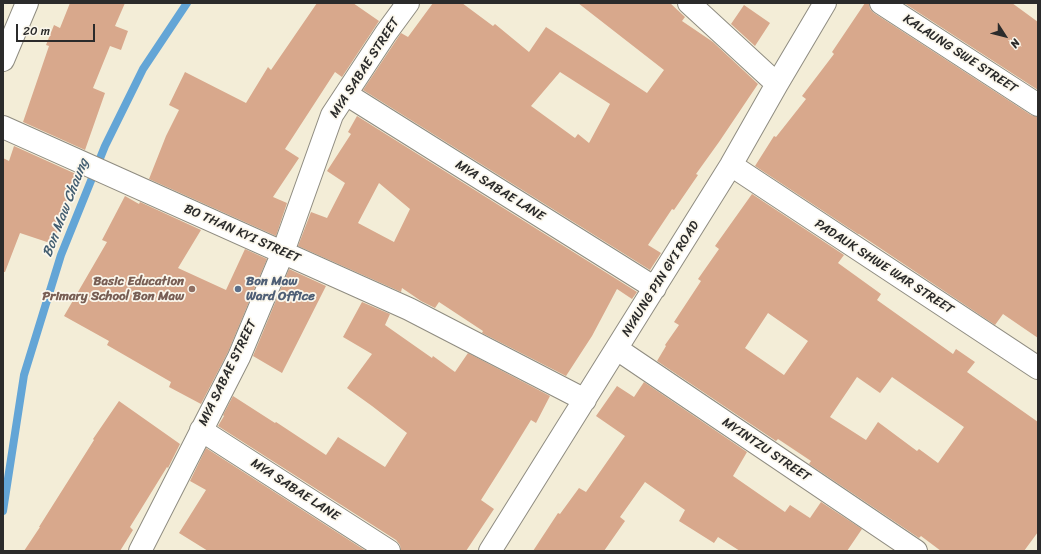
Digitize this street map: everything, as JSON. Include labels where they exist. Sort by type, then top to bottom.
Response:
[{"type":"street","points":[[3,60],[27,3]]},
{"type":"street","name":"MYA SABAE STREET","points":[[140,551],[239,357],[283,252],[332,114],[386,33],[408,3]]},
{"type":"street","points":[[689,3],[776,84]]},
{"type":"street","name":"NYAUNG PIN GYI ROAD","points":[[497,549],[585,400],[731,165],[776,84],[825,3]]},
{"type":"street","name":"KALAUNG SWE STREET","points":[[881,3],[1038,105]]},
{"type":"street","name":"MYA SABAE LANE","points":[[346,94],[655,288]]},
{"type":"street","name":"BO THAN KYI STREET","points":[[3,127],[409,309],[585,400]]},
{"type":"street","name":"PADAUK SHWE WAR STREET","points":[[731,165],[1038,368]]},
{"type":"street","name":"MYINTZU STREET","points":[[617,349],[916,551]]},
{"type":"street","name":"MYA SABAE LANE","points":[[201,430],[389,551]]},
{"type":"building","points":[[70,3],[125,3],[115,26],[128,31],[121,50],[110,46],[93,88],[105,93],[85,150],[23,122],[49,46],[46,45],[54,25],[60,28]]},
{"type":"building","points":[[317,3],[353,3],[379,21],[342,77],[335,72],[285,149],[299,158],[273,197],[287,203],[276,236],[149,179],[166,136],[179,110],[169,105],[185,72],[246,103],[268,67],[271,70]]},
{"type":"building","points":[[433,3],[462,3],[493,26],[495,24],[529,52],[546,27],[647,93],[664,70],[578,3],[670,3],[685,17],[682,21],[713,42],[758,84],[696,174],[698,175],[674,210],[672,209],[648,245],[661,253],[650,270],[363,90],[401,33],[408,37]],"holes":[[[560,72],[610,104],[589,143],[578,134],[575,138],[531,106]]]},
{"type":"building","points":[[865,3],[869,3],[870,9],[874,13],[1031,115],[1038,117],[1038,338],[1003,314],[995,325],[755,166],[774,136],[776,137],[806,99],[802,96],[834,54],[832,52]]},
{"type":"building","points":[[904,3],[1012,3],[1038,22],[1038,90]]},
{"type":"building","points":[[744,5],[770,23],[755,46],[731,24]]},
{"type":"building","points":[[357,116],[637,292],[632,299],[617,289],[592,336],[566,376],[482,333],[483,331],[439,302],[435,308],[421,301],[402,288],[401,292],[298,246],[311,212],[327,218],[345,183],[327,171],[351,134],[348,132]],"holes":[[[379,183],[410,209],[394,242],[358,223]]]},
{"type":"building","points":[[14,146],[76,174],[53,244],[20,233],[5,272],[3,272],[3,158],[9,161]]},
{"type":"building","points":[[752,194],[844,255],[838,263],[881,294],[877,300],[953,354],[956,349],[975,362],[967,372],[1038,422],[1038,532],[1024,551],[941,551],[921,536],[919,538],[809,464],[811,461],[778,439],[776,441],[657,361],[666,346],[665,345],[679,325],[674,322],[701,281],[698,279],[719,249],[715,246]],"holes":[[[768,313],[808,341],[784,375],[745,348]],[[857,377],[880,393],[892,377],[964,427],[938,463],[919,449],[917,451],[878,422],[866,440],[830,417]]]},
{"type":"building","points":[[125,196],[139,204],[140,202],[201,230],[178,268],[226,290],[245,249],[267,259],[228,352],[201,404],[169,387],[171,382],[107,345],[109,341],[64,316],[107,242],[102,240]]},
{"type":"building","points":[[289,269],[326,286],[282,373],[253,356]]},
{"type":"building","points":[[362,302],[390,314],[385,325],[455,372],[468,353],[550,396],[536,423],[531,420],[481,500],[494,509],[466,551],[401,551],[400,545],[396,540],[218,426],[233,396],[326,455],[338,437],[385,467],[407,433],[347,388],[372,354],[343,337]]},
{"type":"building","points":[[644,382],[747,452],[733,476],[785,512],[790,505],[810,518],[821,502],[862,529],[847,551],[740,551],[718,537],[714,543],[679,521],[685,510],[645,482],[620,517],[625,521],[604,551],[533,551],[558,513],[560,514],[579,488],[586,492],[625,436],[596,416],[617,386],[634,397]]},
{"type":"building","points":[[119,401],[180,444],[168,468],[167,467],[130,527],[133,530],[120,551],[24,551],[94,440],[93,439]]},
{"type":"building","points":[[206,448],[366,551],[208,551],[179,533],[206,490],[190,481]]},
{"type":"waterway","name":"Bon Maw Chaung","points":[[3,511],[24,375],[61,255],[105,146],[143,69],[187,3]]},
{"type":"place","name":"Basic Education Primary School Bon Maw","points":[[192,289]]},
{"type":"place","name":"Bon Maw Ward Office","points":[[238,289]]}]
